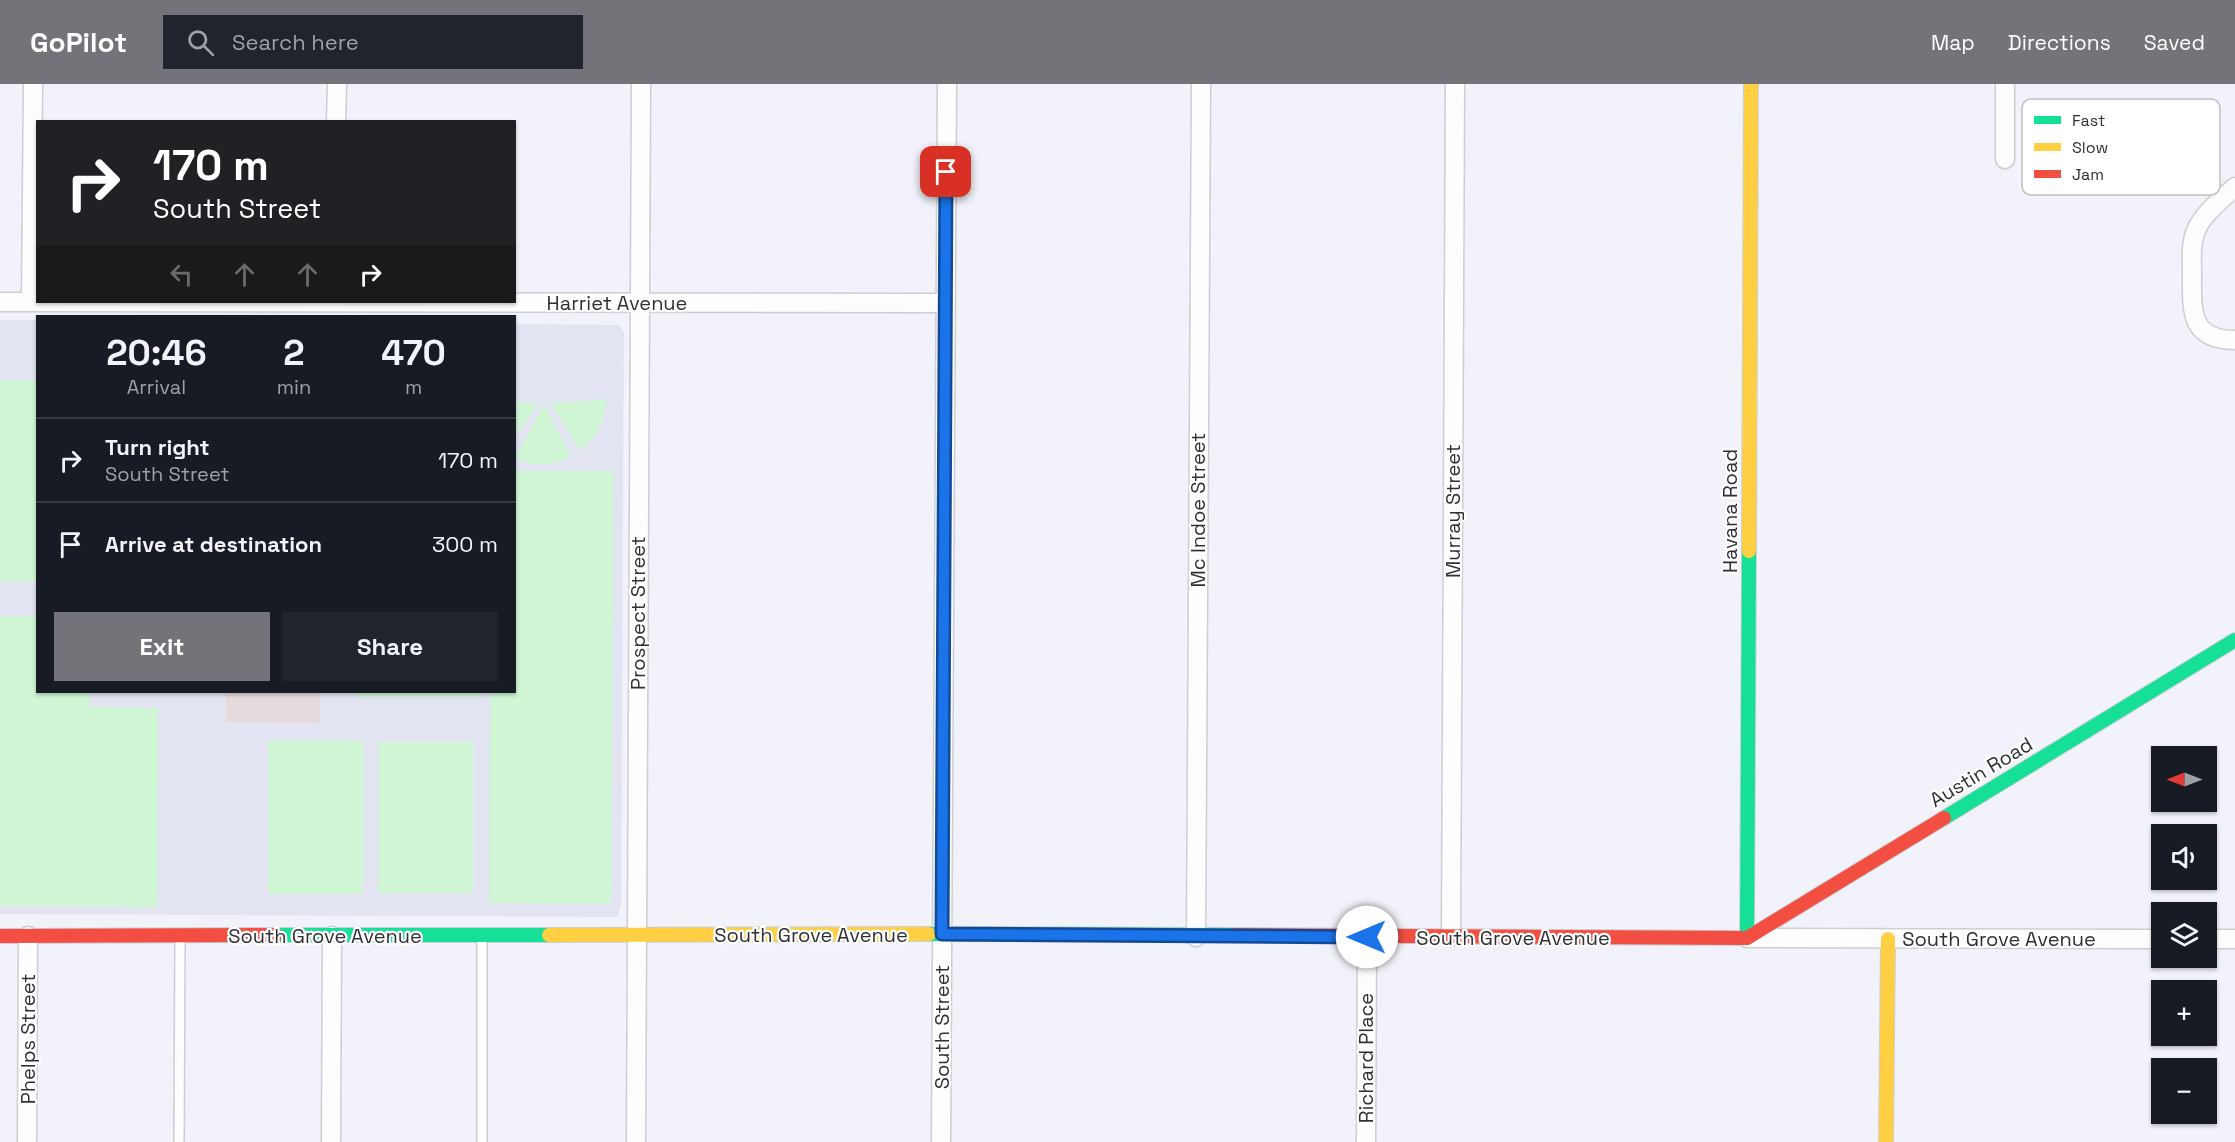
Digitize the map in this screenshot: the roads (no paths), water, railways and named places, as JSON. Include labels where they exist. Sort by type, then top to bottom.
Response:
[{"type":"street","points":[[31,302],[33,84]]},
{"type":"street","points":[[336,120],[337,84]]},
{"type":"street","name":"Prospect Street","points":[[636,1142],[641,84]]},
{"type":"street","name":"South Street","points":[[941,1142],[947,84]]},
{"type":"street","name":"Mc Indoe Street","points":[[1196,937],[1201,84]]},
{"type":"street","name":"Murray Street","points":[[1450,938],[1455,84]]},
{"type":"street","name":"Havana Road","points":[[1748,938],[1751,84]]},
{"type":"street","points":[[2005,84],[2005,159]]},
{"type":"street","points":[[2235,187],[2207,214],[2195,233],[2192,250],[2192,305],[2194,318],[2200,329],[2217,339],[2235,340]]},
{"type":"street","name":"Harriet Avenue","points":[[0,302],[36,302]]},
{"type":"street","name":"Harriet Avenue","points":[[516,303],[946,303]]},
{"type":"street","name":"Austin Road","points":[[1748,938],[2235,640]]},
{"type":"street","name":"South Grove Avenue","points":[[0,936],[942,934],[1196,937],[2151,939]]},
{"type":"street","name":"Phelps Street","points":[[27,1142],[28,936]]},
{"type":"street","points":[[331,1142],[332,936]]},
{"type":"street","name":"Richard Place","points":[[1366,1142],[1367,937]]},
{"type":"street","points":[[1887,1142],[1888,939]]},
{"type":"street","points":[[2217,939],[2235,939]]},
{"type":"lane","points":[[179,1142],[180,936]]},
{"type":"lane","points":[[482,936],[482,1142]]}]
